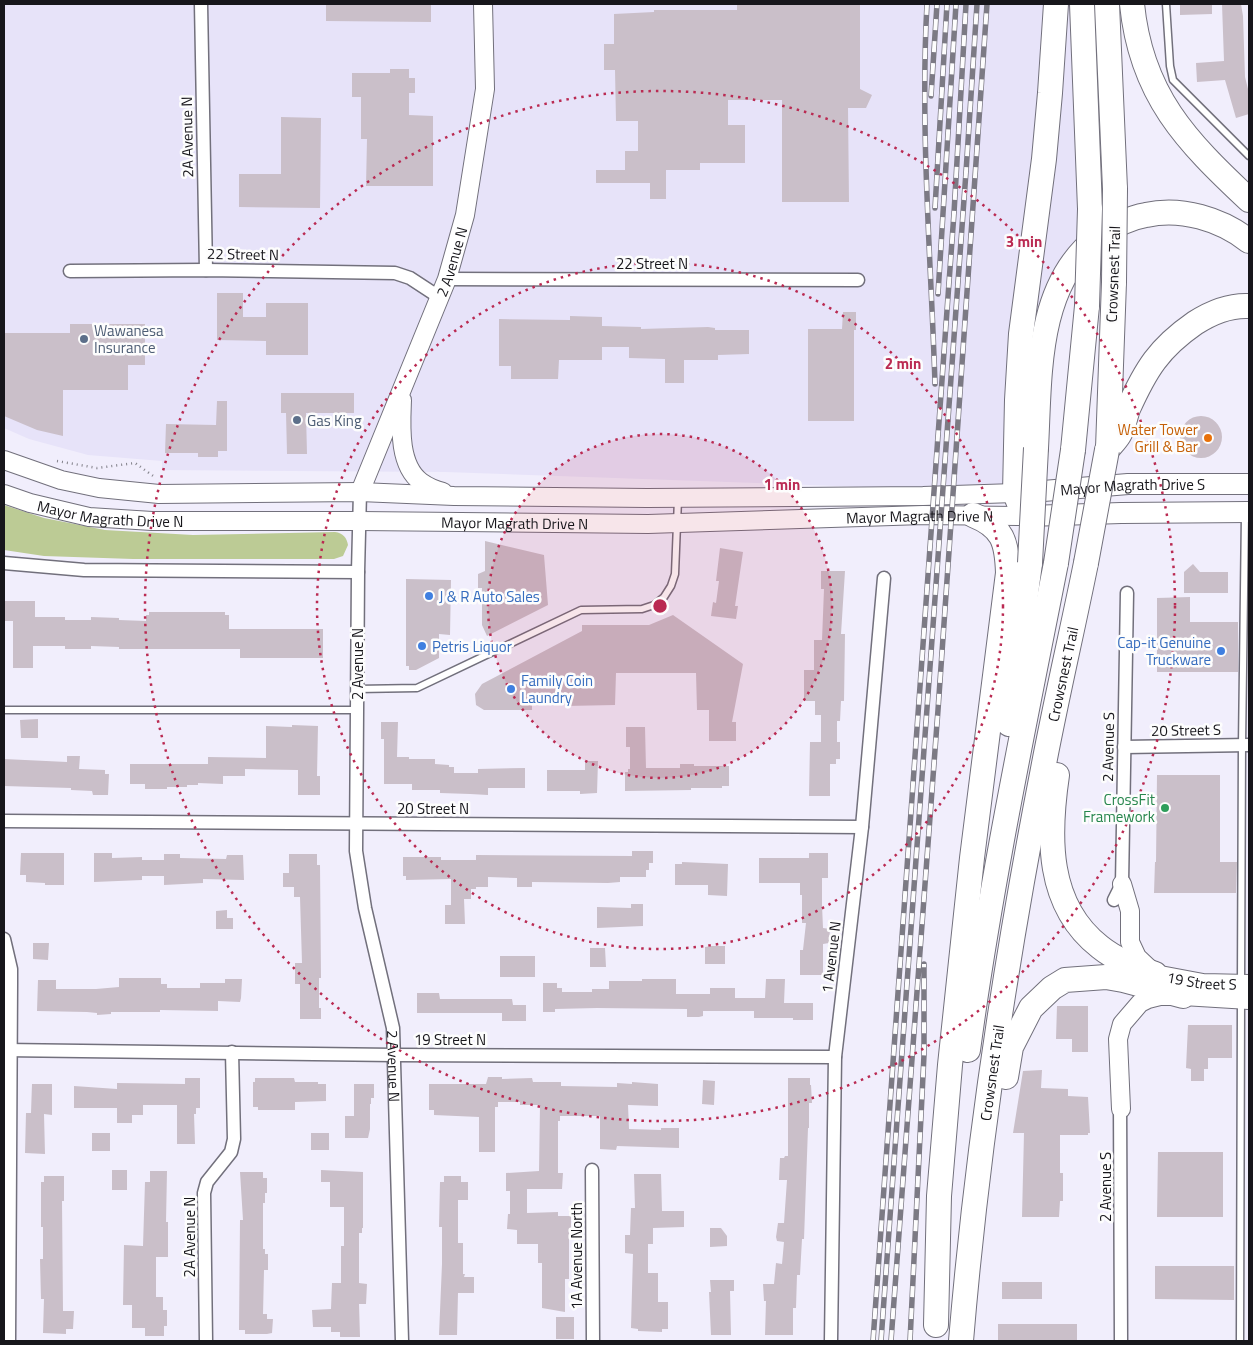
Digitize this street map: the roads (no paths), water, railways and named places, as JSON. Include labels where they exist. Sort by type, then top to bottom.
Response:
[{"type":"highway","points":[[1028,516],[1020,506],[1015,494],[1017,400],[1021,334],[1045,150],[1056,4]]},
{"type":"highway","name":"Crowsnest Trail","points":[[936,1333],[976,988],[1014,774],[1056,563],[1073,450],[1087,306],[1090,209],[1082,4]]},
{"type":"highway","name":"Crowsnest Trail","points":[[962,1337],[977,1193],[997,1034],[1012,935],[1043,768],[1108,450],[1115,189],[1107,4]]},
{"type":"highway","points":[[1132,4],[1144,62],[1156,92],[1190,142],[1249,200]]},
{"type":"highway","points":[[976,988],[993,834],[1030,562],[1040,371],[1050,311],[1060,284],[1073,262],[1087,246],[1108,230],[1132,217],[1160,212],[1186,213],[1211,220],[1238,232],[1249,241]]},
{"type":"highway","points":[[1108,450],[1120,434],[1127,412],[1150,367],[1164,348],[1202,318],[1220,309],[1249,306]]},
{"type":"highway","points":[[936,1333],[939,1196],[950,1065],[972,858],[1008,573],[1006,549],[999,533],[991,524],[973,515]]},
{"type":"highway","points":[[1084,573],[1052,811],[1052,838],[1056,874],[1066,906],[1088,937],[1115,956],[1155,974]]},
{"type":"highway","points":[[962,1337],[1011,1047],[1031,1008],[1052,988],[1066,980],[1080,978],[1106,977],[1183,996]]},
{"type":"main road","name":"2 Avenue N","points":[[360,492],[447,278],[465,215],[485,89],[483,4]]},
{"type":"main road","points":[[403,387],[401,424],[405,458],[420,482],[454,496]]},
{"type":"main road","name":"Mayor Magrath Drive N","points":[[4,460],[62,480],[99,488],[151,493],[360,492],[454,496],[678,497],[1015,494]]},
{"type":"main road","name":"Mayor Magrath Drive S","points":[[1015,494],[1128,484],[1249,484]]},
{"type":"main road","name":"Mayor Magrath Drive N","points":[[4,494],[60,511],[89,517],[121,520],[677,523],[973,515],[1028,516]]},
{"type":"main road","name":"Mayor Magrath Drive S","points":[[1028,516],[1247,512]]},
{"type":"main road","points":[[1122,884],[1130,912],[1130,942],[1137,957],[1155,974]]},
{"type":"main road","name":"19 Street S","points":[[1155,974],[1245,992]]},
{"type":"main road","name":"19 Street S","points":[[1121,1109],[1118,1038],[1122,1024],[1140,1003],[1160,996],[1245,992]]},
{"type":"street","name":"2A Avenue N","points":[[201,4],[206,270]]},
{"type":"street","name":"22 Street N","points":[[70,271],[206,270],[395,273],[410,278],[439,297]]},
{"type":"street","name":"22 Street N","points":[[447,278],[858,280]]},
{"type":"street","name":"2 Avenue N","points":[[360,492],[356,851],[361,885],[393,1028],[402,1341]]},
{"type":"street","points":[[4,563],[93,570],[358,572]]},
{"type":"street","name":"1 Avenue N","points":[[831,1341],[836,1057],[862,827],[884,578]]},
{"type":"street","name":"2 Avenue S","points":[[1114,900],[1122,884],[1127,593]]},
{"type":"street","name":"20 Street S","points":[[1124,747],[1246,745]]},
{"type":"street","name":"20 Street N","points":[[4,822],[862,827]]},
{"type":"street","points":[[4,939],[11,969],[7,1050],[9,1341]]},
{"type":"street","name":"2 Avenue S","points":[[1110,1033],[1121,1109],[1121,1341]]},
{"type":"street","name":"19 Street N","points":[[7,1050],[394,1055],[836,1057]]},
{"type":"street","name":"2A Avenue N","points":[[206,1341],[204,1192],[207,1182],[231,1152],[234,1138],[232,1052]]},
{"type":"street","name":"1A Avenue North","points":[[592,1170],[593,1341]]},
{"type":"lane","points":[[1166,4],[1170,66],[1173,80],[1249,156]]},
{"type":"lane","points":[[357,689],[416,688],[581,610],[642,609],[654,605],[664,597],[671,586],[675,574],[678,497]]},
{"type":"lane","points":[[1240,1341],[1245,992],[1247,512]]},
{"type":"lane","points":[[4,710],[357,710]]},
{"type":"railway","points":[[927,4],[925,146],[935,384]]},
{"type":"railway","points":[[931,96],[937,4]]},
{"type":"railway","points":[[935,208],[947,4]]},
{"type":"railway","points":[[938,294],[956,4]]},
{"type":"railway","points":[[873,1341],[954,213],[966,4]]},
{"type":"railway","points":[[881,1341],[977,4]]},
{"type":"railway","points":[[891,1341],[938,710],[987,4]]},
{"type":"railway","points":[[910,1341],[924,1055],[924,964]]},
{"type":"place","name":"Wawanesa Insurance","points":[[84,339]]},
{"type":"place","name":"Gas King","points":[[297,420]]},
{"type":"place","name":"Water Tower Grill & Bar","points":[[1208,438]]},
{"type":"place","name":"J & R Auto Sales","points":[[429,596]]},
{"type":"place","name":"Petris Liquor","points":[[422,646]]},
{"type":"place","name":"Cap-it Genuine Truckware","points":[[1221,651]]},
{"type":"place","name":"Family Coin Laundry","points":[[511,689]]},
{"type":"place","name":"CrossFit Framework","points":[[1165,808]]}]
